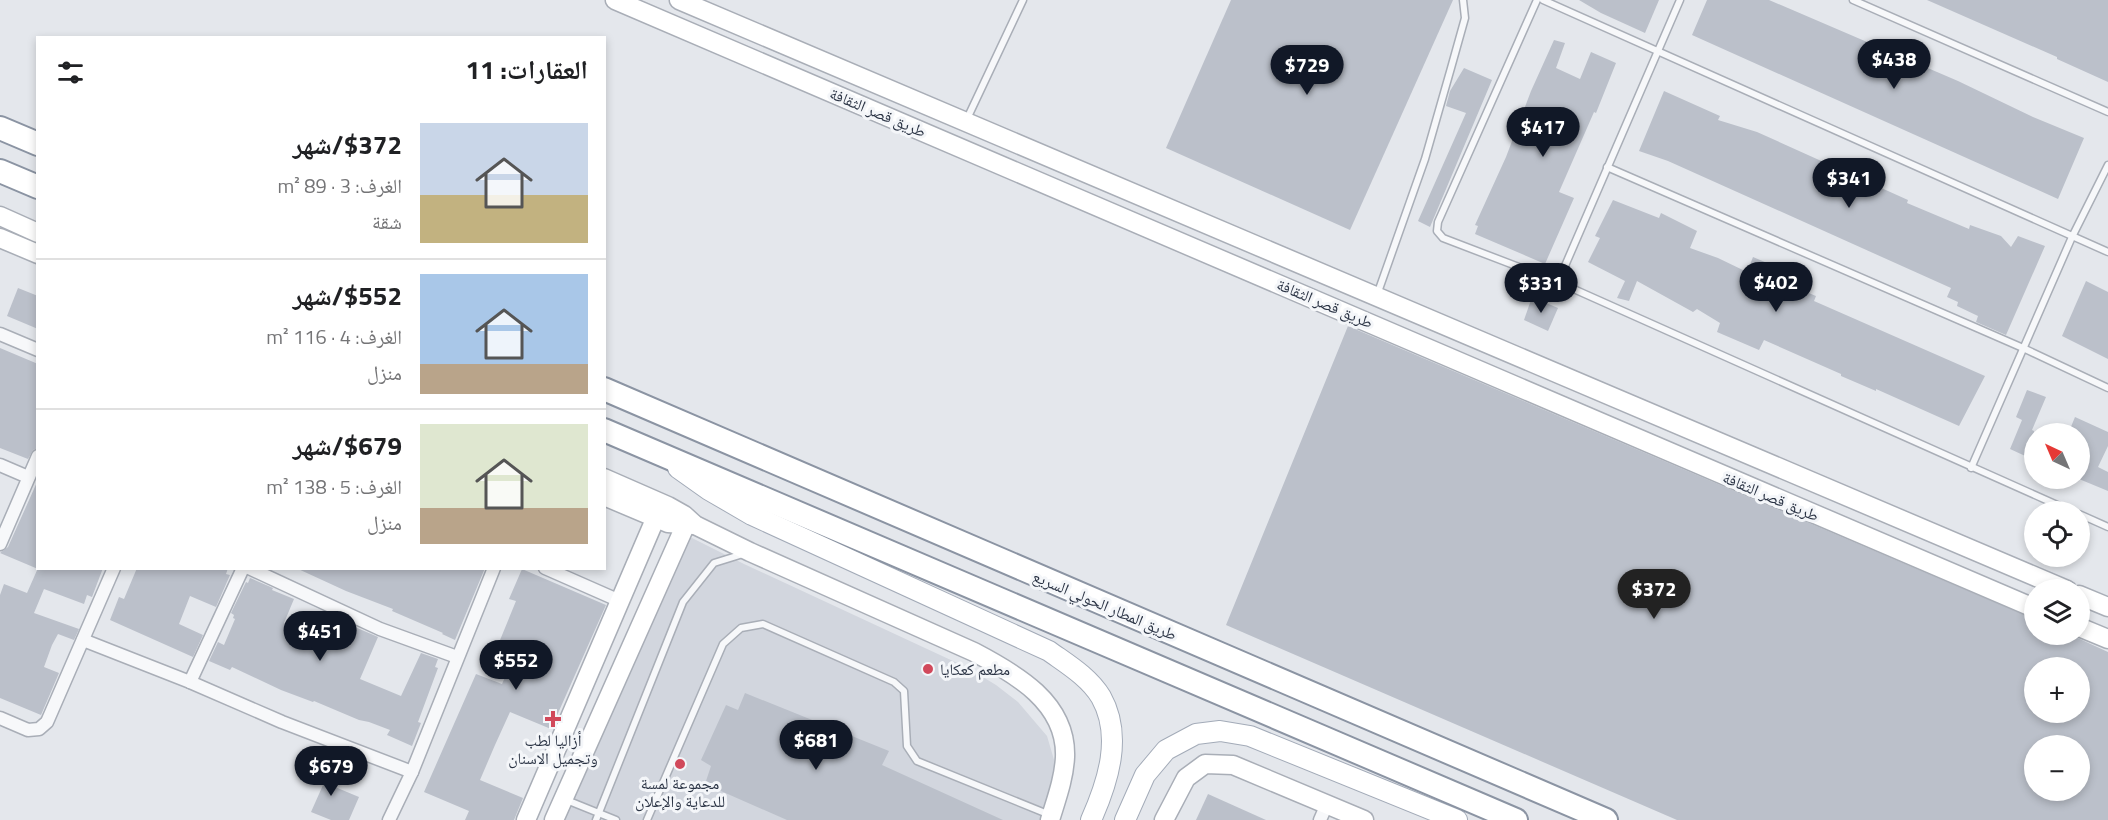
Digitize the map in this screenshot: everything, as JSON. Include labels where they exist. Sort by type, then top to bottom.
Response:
[{"type":"highway","points":[[0,128],[36,143]]},
{"type":"highway","points":[[0,171],[36,186]]},
{"type":"highway","name":"طريق المطار الحولي السريع","points":[[606,390],[1606,820]]},
{"type":"highway","points":[[606,431],[1516,820]]},
{"type":"main road","points":[[660,453],[709,490],[752,515],[1049,651],[1078,671],[1100,696],[1112,723],[1113,747],[1108,771],[1103,794],[1091,820]]},
{"type":"main road","points":[[1125,820],[1144,775],[1166,750],[1196,734],[1220,731],[1250,736],[1457,820]]},
{"type":"street","name":"طريق قصر الثقافة","points":[[615,0],[2024,604]]},
{"type":"street","name":"طريق قصر الثقافة","points":[[679,0],[2042,579]]},
{"type":"street","points":[[0,216],[36,232]]},
{"type":"street","points":[[0,238],[36,253]]},
{"type":"street","points":[[0,334],[36,349]]},
{"type":"street","points":[[0,544],[36,460]]},
{"type":"street","points":[[0,465],[28,477]]},
{"type":"street","points":[[554,820],[614,686],[690,526],[690,520],[668,506],[606,479]]},
{"type":"street","points":[[606,496],[669,523],[690,526],[750,552],[974,652],[1004,667],[1028,684],[1044,698],[1063,735],[1065,756],[1063,777],[1050,818]]},
{"type":"street","points":[[526,820],[656,517]]},
{"type":"street","points":[[1942,569],[1952,566],[1957,558],[1957,548],[1951,540]]},
{"type":"street","points":[[2006,597],[2002,587],[2005,576],[2018,568]]},
{"type":"street","points":[[0,718],[28,730],[39,729],[47,722],[113,570]]},
{"type":"street","points":[[190,682],[242,570]]},
{"type":"street","points":[[253,570],[380,629],[457,657]]},
{"type":"street","points":[[389,820],[412,772],[493,570]]},
{"type":"street","points":[[550,570],[620,601]]},
{"type":"street","points":[[2090,600],[2108,608]]},
{"type":"street","points":[[2090,632],[2108,639]]},
{"type":"street","points":[[83,640],[190,682],[282,722],[412,772]]},
{"type":"street","points":[[590,674],[614,686]]},
{"type":"street","points":[[1164,820],[1186,778],[1205,764],[1233,765],[1324,812],[1364,820]]},
{"type":"lane","points":[[966,122],[1023,0]]},
{"type":"lane","points":[[1377,296],[1425,159],[1448,80],[1465,18],[1463,0]]},
{"type":"lane","points":[[1537,0],[1438,222],[1437,231],[1443,238],[1558,282],[2048,501]]},
{"type":"lane","points":[[1543,0],[2108,252]]},
{"type":"lane","points":[[1558,282],[1680,0]]},
{"type":"lane","points":[[1853,0],[2108,112]]},
{"type":"lane","points":[[1971,468],[2072,237],[2108,165]]},
{"type":"lane","points":[[1607,167],[2023,348],[2108,388]]},
{"type":"lane","points":[[2090,519],[2108,527]]},
{"type":"lane","points":[[597,817],[683,602],[714,563],[750,552]]},
{"type":"lane","points":[[647,820],[723,644],[741,628],[763,624],[894,682],[904,691],[907,746],[917,761],[1050,818]]},
{"type":"lane","points":[[564,798],[597,817],[616,820]]},
{"type":"shaded area","points":[[686,535],[968,668],[996,685],[1018,702],[1047,736],[1062,787],[1056,820],[560,820]]},
{"type":"building","points":[[1231,0],[1453,0],[1350,230],[1166,148]]},
{"type":"building","points":[[1579,0],[1659,0],[1645,33]]},
{"type":"building","points":[[1707,0],[1769,0],[2084,138],[2058,199],[1692,35]]},
{"type":"building","points":[[1927,0],[2108,0],[2108,82],[2057,57]]},
{"type":"building","points":[[1554,40],[1565,43],[1556,68],[1580,79],[1591,52],[1616,63],[1596,113],[1594,112],[1559,192],[1574,198],[1545,264],[1475,234],[1478,226],[1475,225],[1506,157],[1531,91]]},
{"type":"building","points":[[1464,68],[1492,80],[1430,227],[1418,221],[1466,113],[1446,106],[1450,91]]},
{"type":"building","points":[[1664,91],[1720,116],[1718,120],[1757,132],[1908,200],[1907,203],[1969,229],[1970,225],[2001,236],[2011,247],[2018,236],[2045,246],[2006,335],[1976,322],[1978,316],[1957,306],[1958,302],[1947,297],[1951,288],[1668,161],[1639,151]]},
{"type":"building","points":[[1613,200],[1659,218],[1661,213],[1697,231],[1690,248],[1747,272],[1753,257],[1788,272],[1782,282],[1816,296],[1814,301],[1985,376],[1959,426],[1841,376],[1841,374],[1764,340],[1759,350],[1717,332],[1720,323],[1697,309],[1693,312],[1637,281],[1629,301],[1617,298],[1625,281],[1588,262],[1600,238],[1595,236]]},
{"type":"building","points":[[2086,281],[2108,292],[2108,359],[2062,336]]},
{"type":"building","points":[[18,288],[36,295],[36,328],[7,316]]},
{"type":"building","points":[[1532,297],[1558,308],[1548,331],[1524,320]]},
{"type":"building","points":[[1348,326],[2024,615],[2024,645],[2090,644],[2108,652],[2108,820],[1677,820],[1226,625]]},
{"type":"building","points":[[0,348],[36,363],[36,449],[28,459],[0,448]]},
{"type":"building","points":[[2027,390],[2046,397],[2035,423],[2024,423],[2024,455],[2010,449],[2022,420],[2016,417]]},
{"type":"building","points":[[2075,417],[2088,423],[2073,423]]},
{"type":"building","points":[[2090,424],[2108,432],[2108,446],[2098,467],[2108,472],[2108,491],[2090,484]]},
{"type":"building","points":[[36,484],[36,568],[0,553],[8,547]]},
{"type":"building","points":[[37,570],[102,570],[92,597],[87,595],[84,604],[44,589],[34,613],[79,629],[74,640],[58,634],[52,645],[44,667],[59,673],[41,715],[0,698],[0,595],[4,584],[27,593]]},
{"type":"building","points":[[136,570],[227,570],[226,574],[230,575],[216,607],[190,596],[179,624],[203,635],[193,657],[110,620],[119,597],[124,599]]},
{"type":"building","points":[[300,570],[484,570],[455,640],[392,611],[393,609]]},
{"type":"building","points":[[522,570],[524,570],[606,605],[551,729],[510,712],[480,780],[523,798],[514,820],[465,820],[469,811],[424,792],[476,674],[502,684],[510,666],[485,654],[490,642],[498,645],[516,601],[509,599]]},
{"type":"building","points":[[250,578],[294,599],[284,623],[309,634],[318,611],[378,637],[360,679],[401,696],[421,653],[438,659],[435,667],[438,668],[418,722],[421,723],[412,746],[387,735],[390,730],[281,690],[232,667],[230,670],[209,661],[218,642],[224,645],[235,619],[231,613]]},
{"type":"building","points":[[745,693],[889,751],[882,765],[1003,820],[787,820],[705,784],[711,766],[701,760],[726,705],[738,710]]},
{"type":"building","points":[[309,766],[339,778],[335,787],[359,797],[349,820],[331,820],[311,812],[323,785],[304,777]]},
{"type":"building","points":[[1208,794],[1266,820],[1196,820]]},
{"type":"place","name":"مطعم كعكايا","points":[[928,669]]},
{"type":"place","name":"أزاليا لطب وتجميل الاسنان","points":[[553,719]]},
{"type":"place","name":"مجموعة لمسة للدعاية والإعلان","points":[[680,764]]}]
